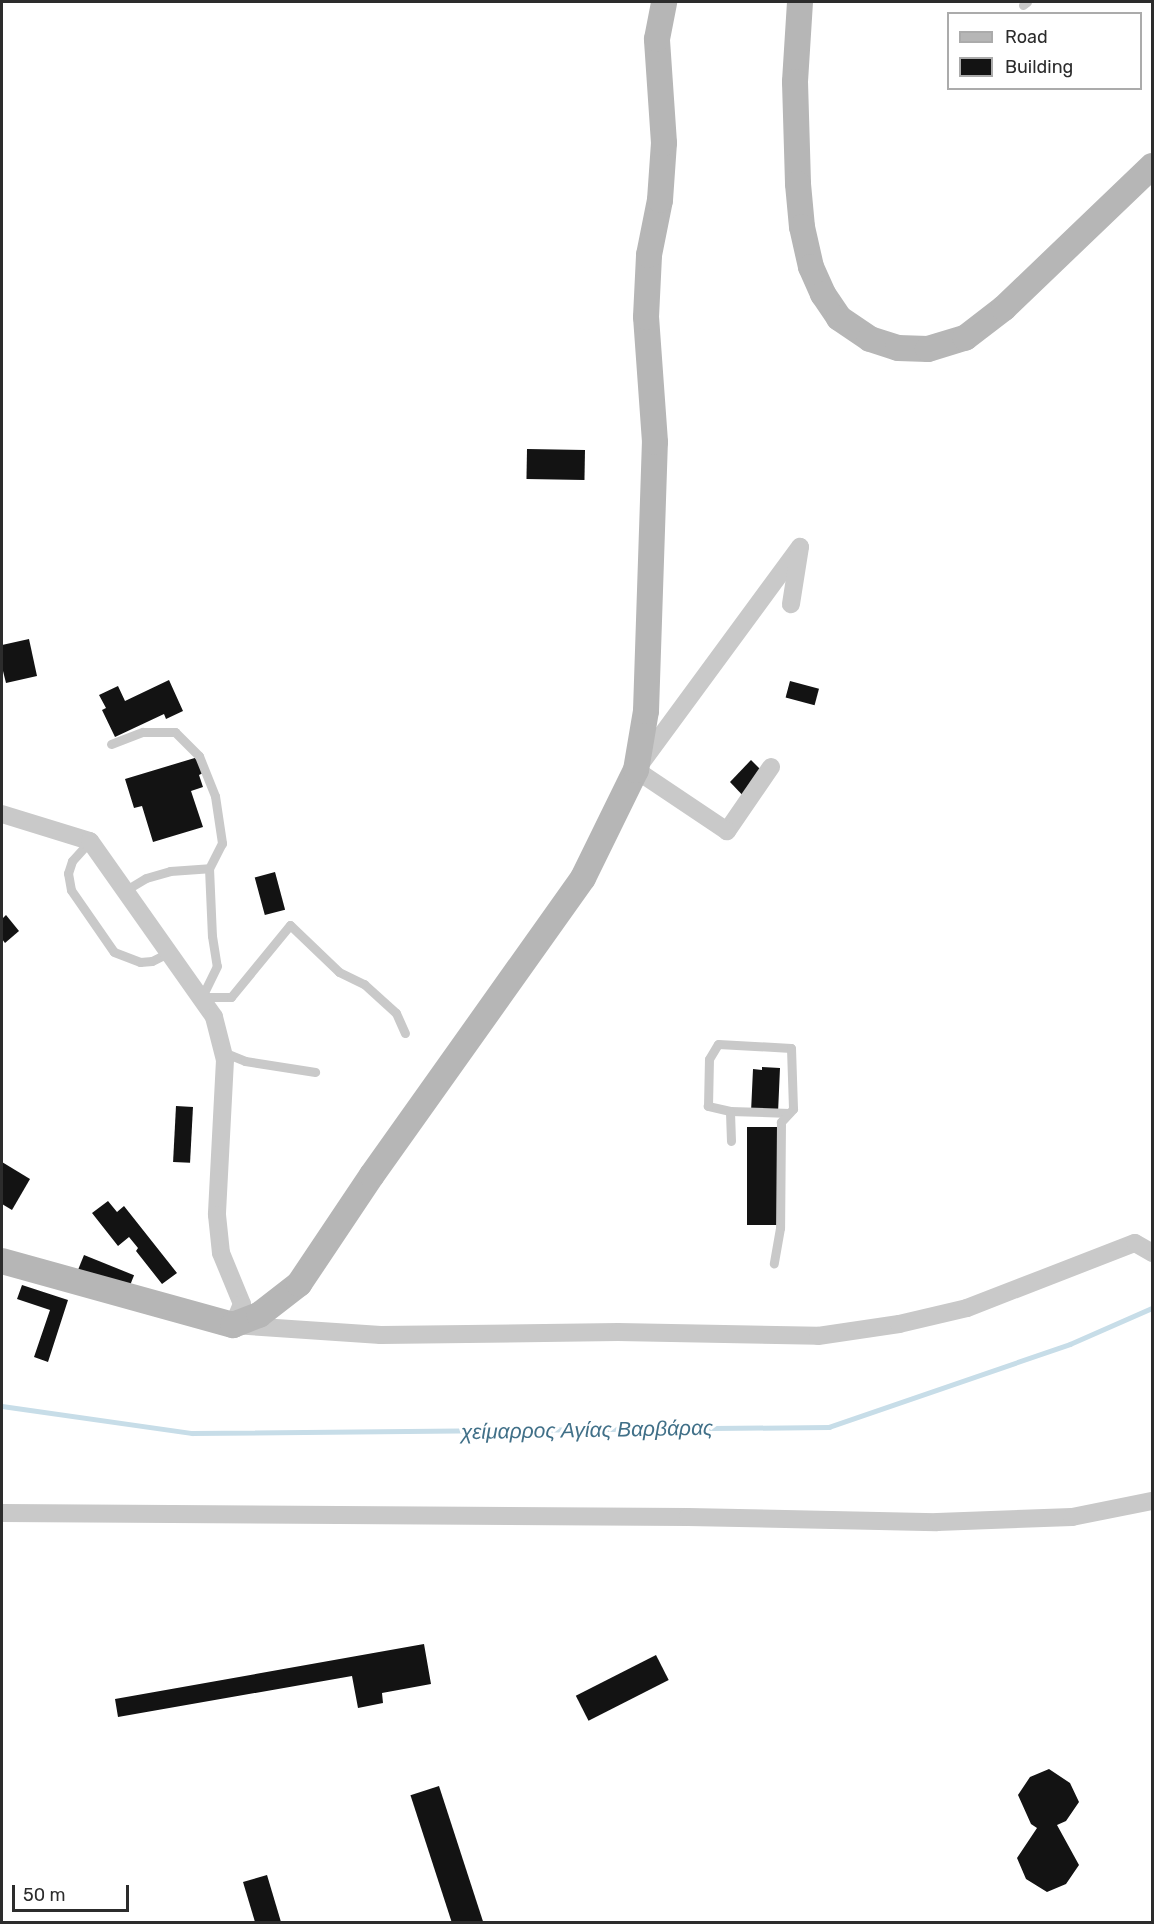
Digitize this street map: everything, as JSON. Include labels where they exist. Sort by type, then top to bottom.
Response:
[{"type":"street","points":[[636,770],[646,711],[652,574],[655,442],[646,317],[649,255],[660,200],[664,142],[657,39],[664,2]]},
{"type":"street","points":[[800,2],[795,82],[798,184],[802,228],[811,267],[823,294],[839,318],[870,339],[898,348],[928,350],[965,338],[1004,308],[1152,166]]},
{"type":"street","points":[[232,1325],[259,1315],[299,1284],[372,1175],[583,878],[636,770],[800,547],[791,604]]},
{"type":"street","points":[[636,770],[727,831],[771,767]]},
{"type":"street","points":[[2,814],[90,841],[214,1017],[223,1052],[217,1215],[221,1253],[242,1304],[232,1325]]},
{"type":"street","points":[[2,1262],[232,1325],[381,1335],[618,1332],[818,1336],[899,1324],[967,1308],[1144,1241],[1152,1253]]},
{"type":"street","points":[[2,1513],[676,1517],[937,1522],[1072,1517],[1152,1501]]},
{"type":"lane","points":[[111,744],[143,732],[175,732],[199,756],[215,796],[222,843],[209,868],[212,936],[217,966],[202,997],[231,996],[290,925],[339,972],[364,984],[396,1013],[405,1033]]},
{"type":"lane","points":[[90,841],[72,861],[68,873],[71,890],[114,952],[140,962],[152,961],[170,952]]},
{"type":"lane","points":[[126,890],[146,878],[170,870],[209,868]]},
{"type":"lane","points":[[774,1263],[780,1228],[781,1122],[793,1109],[791,1048],[718,1044],[709,1059],[708,1106],[730,1110],[789,1113]]},
{"type":"lane","points":[[223,1052],[245,1061],[315,1072]]},
{"type":"lane","points":[[730,1110],[730,1141]]},
{"type":"building","points":[[527,449],[585,450],[584,480],[526,479]]},
{"type":"building","points":[[29,639],[37,676],[6,683],[2,667],[2,645]]},
{"type":"building","points":[[169,680],[183,711],[166,719],[164,714],[115,737],[102,710],[106,708],[99,695],[118,686],[125,701]]},
{"type":"building","points":[[790,681],[819,689],[815,705],[786,697]]},
{"type":"building","points":[[198,757],[203,773],[199,775],[203,787],[191,791],[203,827],[153,842],[142,806],[134,808],[125,779]]},
{"type":"building","points":[[751,760],[766,775],[748,801],[730,782]]},
{"type":"building","points":[[275,872],[285,910],[265,915],[255,877]]},
{"type":"building","points":[[6,915],[19,931],[5,943],[2,939],[2,919]]},
{"type":"building","points":[[762,1067],[780,1068],[778,1113],[751,1112],[753,1069],[762,1070]]},
{"type":"building","points":[[176,1106],[193,1107],[190,1163],[173,1162]]},
{"type":"building","points":[[747,1127],[781,1127],[781,1225],[747,1225]]},
{"type":"building","points":[[2,1162],[30,1179],[12,1210],[2,1204]]},
{"type":"building","points":[[108,1201],[117,1212],[124,1206],[177,1273],[162,1284],[136,1251],[138,1248],[129,1237],[118,1246],[92,1213]]},
{"type":"building","points":[[84,1255],[134,1275],[127,1292],[77,1272]]},
{"type":"building","points":[[22,1285],[68,1300],[48,1362],[34,1357],[50,1310],[17,1299]]},
{"type":"building","points":[[424,1644],[431,1684],[382,1693],[383,1703],[358,1708],[352,1676],[118,1717],[115,1699]]},
{"type":"building","points":[[656,1655],[669,1680],[589,1721],[576,1696]]},
{"type":"building","points":[[1049,1769],[1070,1783],[1079,1802],[1066,1821],[1057,1825],[1079,1865],[1066,1884],[1047,1892],[1026,1879],[1017,1858],[1037,1828],[1031,1824],[1018,1795],[1030,1777]]},
{"type":"building","points":[[439,1786],[483,1922],[452,1922],[410,1795]]},
{"type":"building","points":[[267,1875],[281,1922],[255,1922],[243,1882]]},
{"type":"waterway","name":"χείμαρρος Αγίας Βαρβάρας","points":[[2,1406],[192,1433],[829,1427],[1070,1344],[1152,1308]]}]
